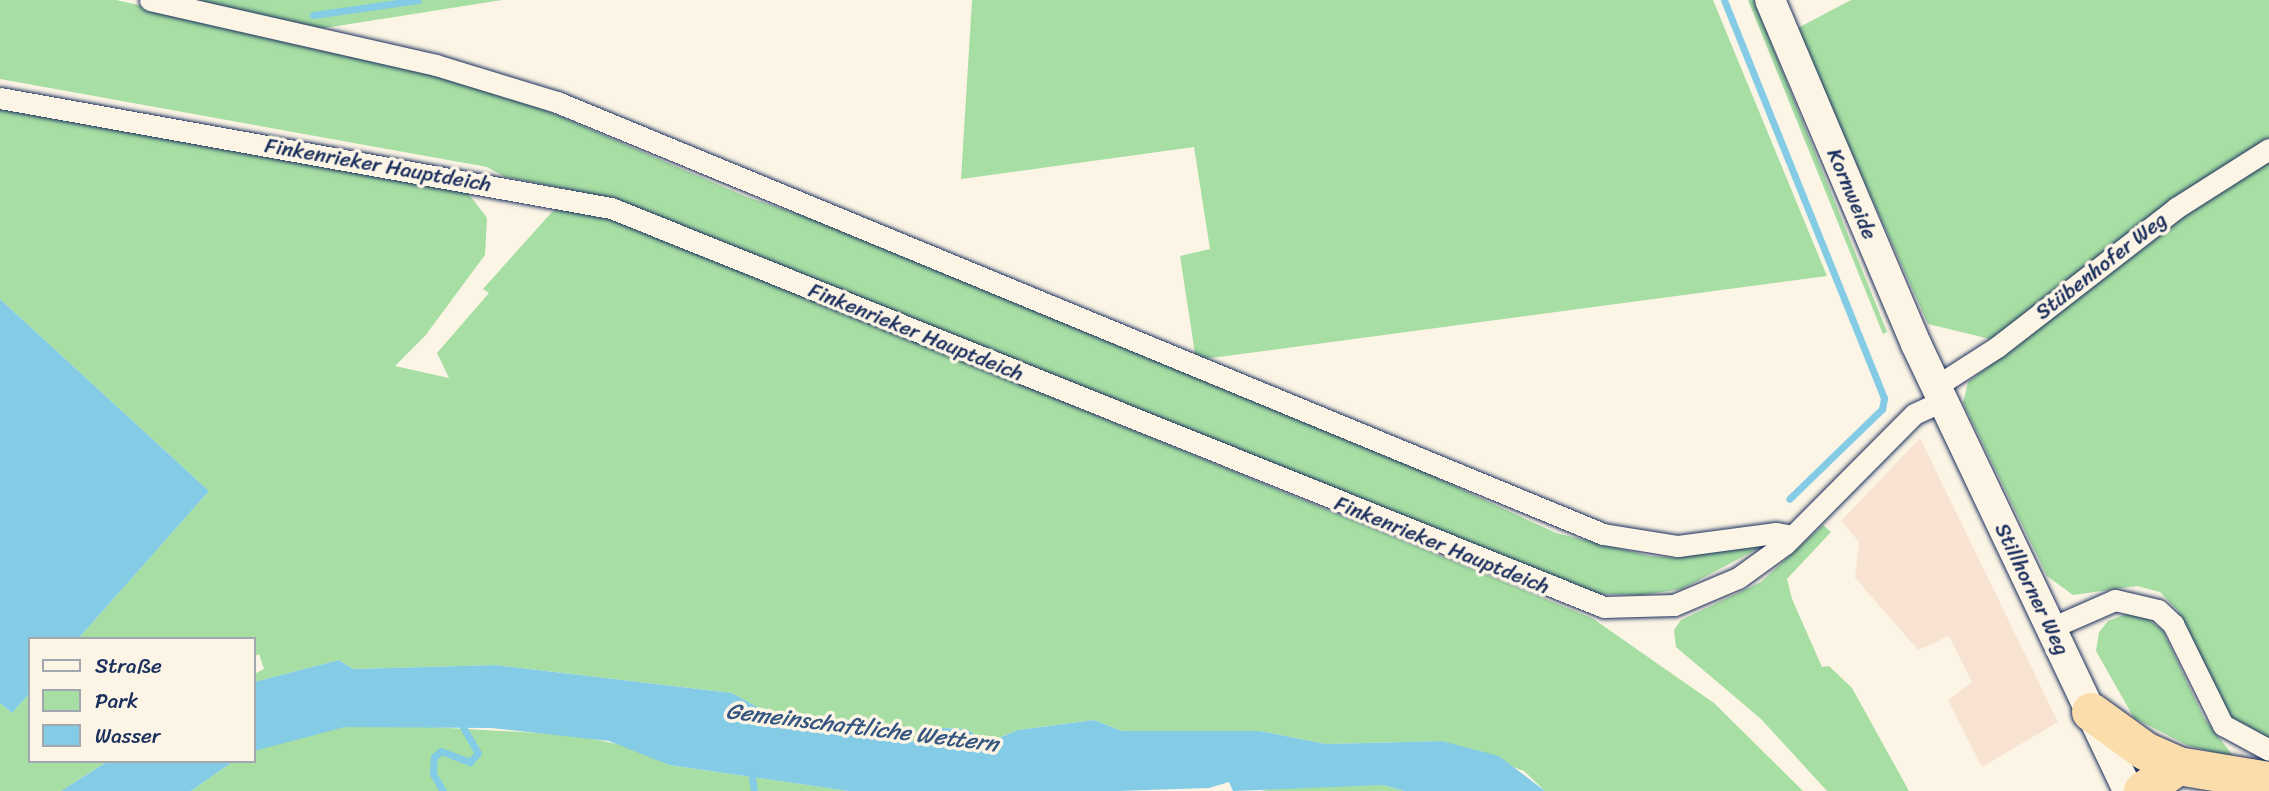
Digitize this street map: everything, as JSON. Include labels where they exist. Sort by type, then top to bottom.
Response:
[{"type":"highway","points":[[2091,712],[2145,751],[2178,766],[2269,781]]},
{"type":"highway","points":[[2143,791],[2178,766]]},
{"type":"main road","name":"Kornweide","points":[[1770,0],[1939,394]]},
{"type":"main road","name":"Stillhorner Weg","points":[[1939,394],[2128,791]]},
{"type":"street","points":[[150,0],[436,65],[557,102],[1603,534],[1678,546],[1776,533],[1793,536]]},
{"type":"street","name":"Finkenrieker Hauptdeich","points":[[0,98],[611,208],[1581,602],[1644,610],[1695,598],[1755,568],[1793,536],[1914,414],[1939,394]]},
{"type":"street","name":"Stübenhofer Weg","points":[[1939,394],[2176,208],[2269,149]]},
{"type":"street","points":[[2051,628],[2115,600],[2158,610],[2173,624],[2223,726],[2269,750]]},
{"type":"shaded area","points":[[1920,438],[2058,722],[1982,767],[1948,700],[1972,682],[1949,636],[1918,650],[1855,578],[1859,542],[1841,521]]},
{"type":"green space","points":[[0,0],[116,0],[375,57],[529,103],[747,197],[851,232],[1336,431],[1556,533],[1650,556],[1677,558],[1757,543],[1761,547],[1682,589],[1642,595],[1594,594],[616,199],[505,177],[487,167],[0,79]]},
{"type":"green space","points":[[150,0],[502,0],[293,33]]},
{"type":"green space","points":[[972,0],[1713,0],[1827,276],[1196,360],[1180,256],[1210,249],[1194,147],[961,179]]},
{"type":"green space","points":[[1748,0],[1754,0],[1887,332],[1883,334]]},
{"type":"green space","points":[[1851,0],[2269,0],[2269,138],[2173,202],[1994,340],[1928,324],[1796,29]]},
{"type":"green space","points":[[0,107],[468,193],[487,218],[485,255],[425,336],[395,366],[449,378],[437,353],[489,293],[483,289],[551,213],[558,208],[598,215],[645,231],[1592,618],[1714,703],[1803,791],[1545,791],[1524,771],[1442,741],[1326,744],[1260,731],[1122,731],[1094,720],[1018,730],[985,743],[967,729],[942,728],[937,744],[907,741],[865,719],[840,732],[768,713],[732,693],[496,665],[353,669],[339,660],[256,681],[256,673],[264,669],[259,654],[256,656],[256,637],[80,637],[209,491],[0,299]]},
{"type":"green space","points":[[2269,161],[2269,738],[2232,718],[2218,699],[2178,611],[2160,592],[2137,586],[2073,595],[2047,576],[1963,403],[1968,382],[2184,217]]},
{"type":"green space","points":[[1823,525],[1831,532],[1787,579],[1792,599],[1822,667],[1829,666],[1852,688],[1909,791],[1827,791],[1761,719],[1676,647],[1674,630],[1681,620],[1761,582]]},
{"type":"green space","points":[[2129,613],[2146,617],[2163,631],[2204,718],[2234,757],[2189,746],[2134,718],[2096,651],[2099,632],[2108,621]]},
{"type":"green space","points":[[28,695],[28,763],[105,763],[61,791],[0,791],[0,703],[12,713]]},
{"type":"green space","points":[[415,726],[574,735],[631,747],[669,765],[849,791],[191,791],[231,763],[256,763],[256,750],[296,736],[345,727]]},
{"type":"green space","points":[[1383,785],[1404,791],[1261,791],[1285,786]]},
{"type":"water","points":[[0,299],[209,491],[80,637],[28,637],[28,695],[12,713],[0,703]]},
{"type":"water","name":"Gemeinschaftliche Wettern","points":[[339,660],[353,669],[496,665],[732,693],[768,713],[840,732],[865,719],[907,741],[936,743],[942,728],[967,729],[986,743],[1018,730],[1094,720],[1122,731],[1260,731],[1326,744],[1442,741],[1499,756],[1545,791],[1404,791],[1383,785],[1233,791],[1229,782],[1209,788],[1117,791],[849,791],[669,765],[609,741],[491,728],[345,727],[256,750],[256,681]]},
{"type":"water","points":[[105,763],[231,763],[191,791],[61,791]]},
{"type":"waterway","points":[[313,15],[418,0]]},
{"type":"waterway","points":[[1724,0],[1884,398],[1882,409],[1789,499]]},
{"type":"waterway","points":[[443,791],[433,774],[434,757],[441,751],[470,762],[478,753],[461,723]]},
{"type":"waterway","points":[[751,771],[754,791]]}]
